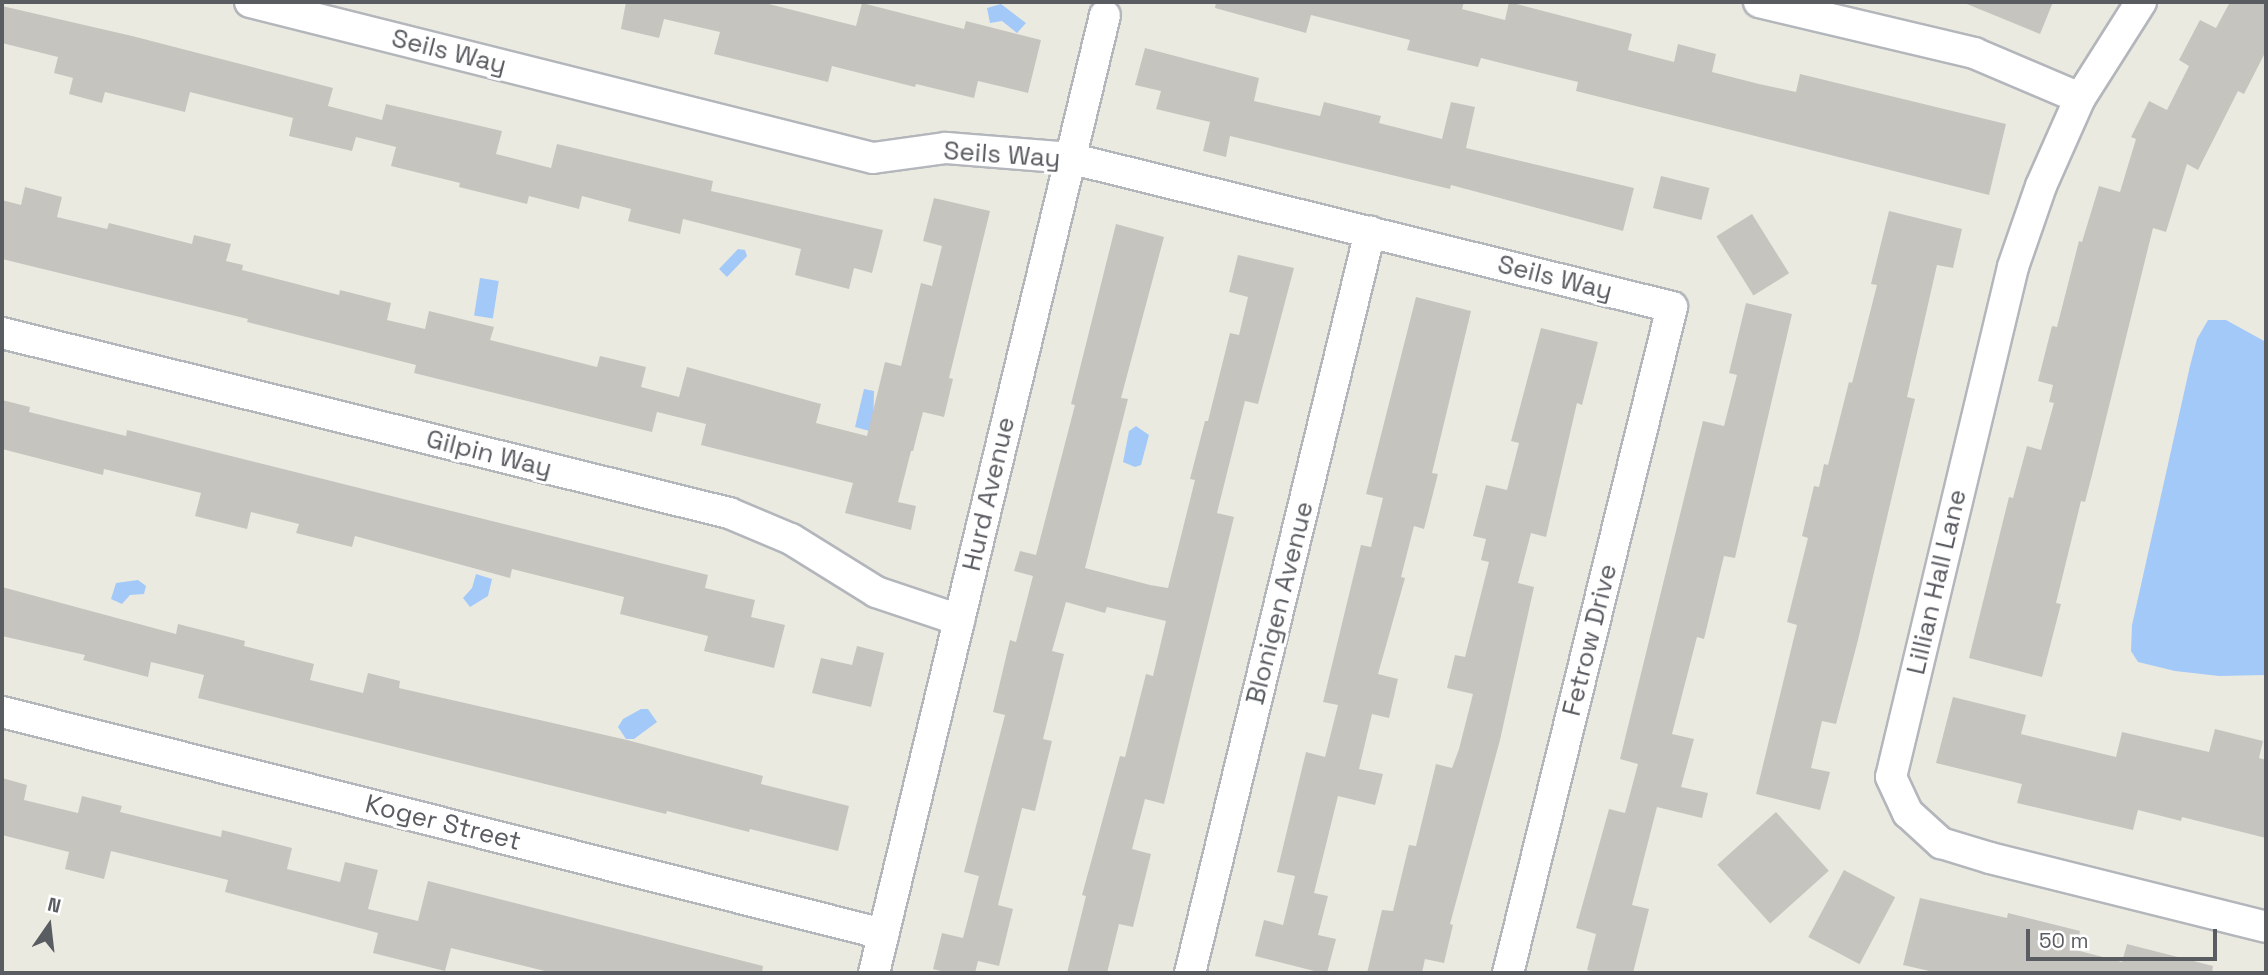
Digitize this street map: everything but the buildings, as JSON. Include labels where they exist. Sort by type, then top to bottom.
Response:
[{"type":"street","name":"Seils Way","points":[[250,2],[873,158],[946,148],[1069,158],[1672,307]]},
{"type":"street","points":[[1759,2],[1808,7],[1974,53],[2080,98]]},
{"type":"street","name":"Lillian Hall Lane","points":[[2141,2],[2080,98],[2041,186],[2013,267],[1891,777],[1908,813],[1941,843],[1990,858],[2266,927]]},
{"type":"street","name":"Hurd Avenue","points":[[874,973],[1105,15]]},
{"type":"street","name":"Blonigen Avenue","points":[[1190,973],[1370,233]]},
{"type":"street","name":"Fetrow Drive","points":[[1508,973],[1672,307]]},
{"type":"street","name":"Gilpin Way","points":[[2,333],[729,513],[790,539],[876,592],[960,620]]},
{"type":"street","name":"Koger Street","points":[[2,712],[883,934]]},
{"type":"water","points":[[1001,4],[1026,23],[1017,33],[1002,21],[990,23],[987,8]]},
{"type":"water","points":[[738,249],[745,250],[747,256],[727,277],[719,269]]},
{"type":"water","points":[[480,278],[499,281],[493,319],[474,316]]},
{"type":"water","points":[[2208,320],[2226,320],[2266,342],[2266,675],[2219,676],[2175,671],[2138,662],[2131,651],[2132,625],[2190,366],[2197,339]]},
{"type":"water","points":[[864,389],[874,391],[873,432],[855,427]]},
{"type":"water","points":[[1136,426],[1149,435],[1141,465],[1135,467],[1123,462],[1129,431]]},
{"type":"water","points":[[476,574],[492,579],[488,596],[470,607],[463,598],[472,588]]},
{"type":"water","points":[[138,580],[146,586],[144,594],[130,595],[122,604],[111,599],[116,583]]},
{"type":"water","points":[[641,709],[648,709],[657,722],[634,739],[626,739],[618,727],[623,719]]}]
